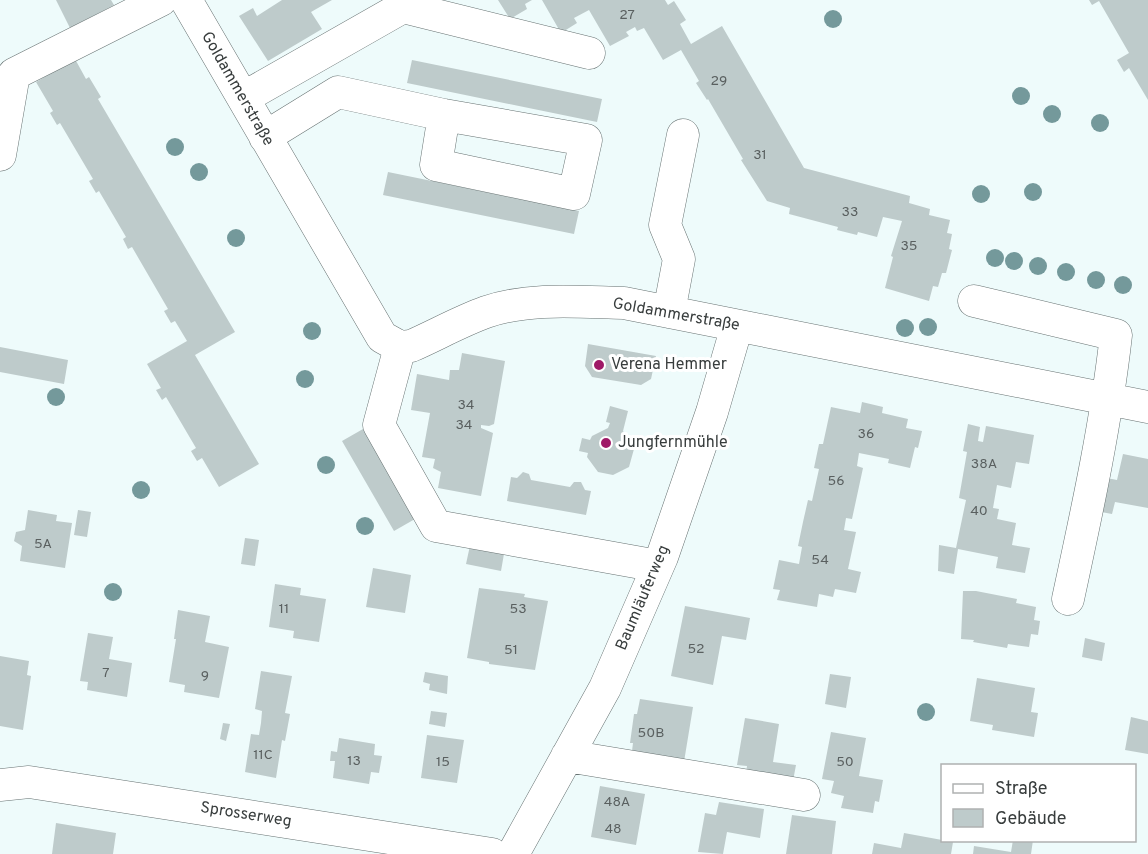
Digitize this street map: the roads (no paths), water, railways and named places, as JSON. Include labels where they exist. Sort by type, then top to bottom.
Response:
[{"type":"street","name":"Goldammerstraße","points":[[181,1],[243,98],[382,337],[400,347],[411,346],[487,312],[513,306],[556,302],[624,303],[1148,407]]},
{"type":"street","points":[[0,154],[4,99],[14,74],[181,1]]},
{"type":"street","points":[[243,98],[404,7],[589,53]]},
{"type":"street","points":[[266,137],[338,92],[444,115]]},
{"type":"street","points":[[669,312],[679,259],[665,225],[683,135]]},
{"type":"street","points":[[974,301],[1116,334],[1093,481],[1068,599]]},
{"type":"street","name":"Baumläuferweg","points":[[513,854],[605,687],[658,567],[712,412],[737,326]]},
{"type":"street","points":[[400,347],[379,425],[436,526],[658,567]]},
{"type":"street","points":[[567,756],[804,795]]},
{"type":"street","name":"Sprosserweg","points":[[0,785],[39,783],[492,854]]},
{"type":"place","name":"Verena Hemmer","points":[[599,365]]},
{"type":"place","name":"Jungfernmühle","points":[[606,443]]}]
